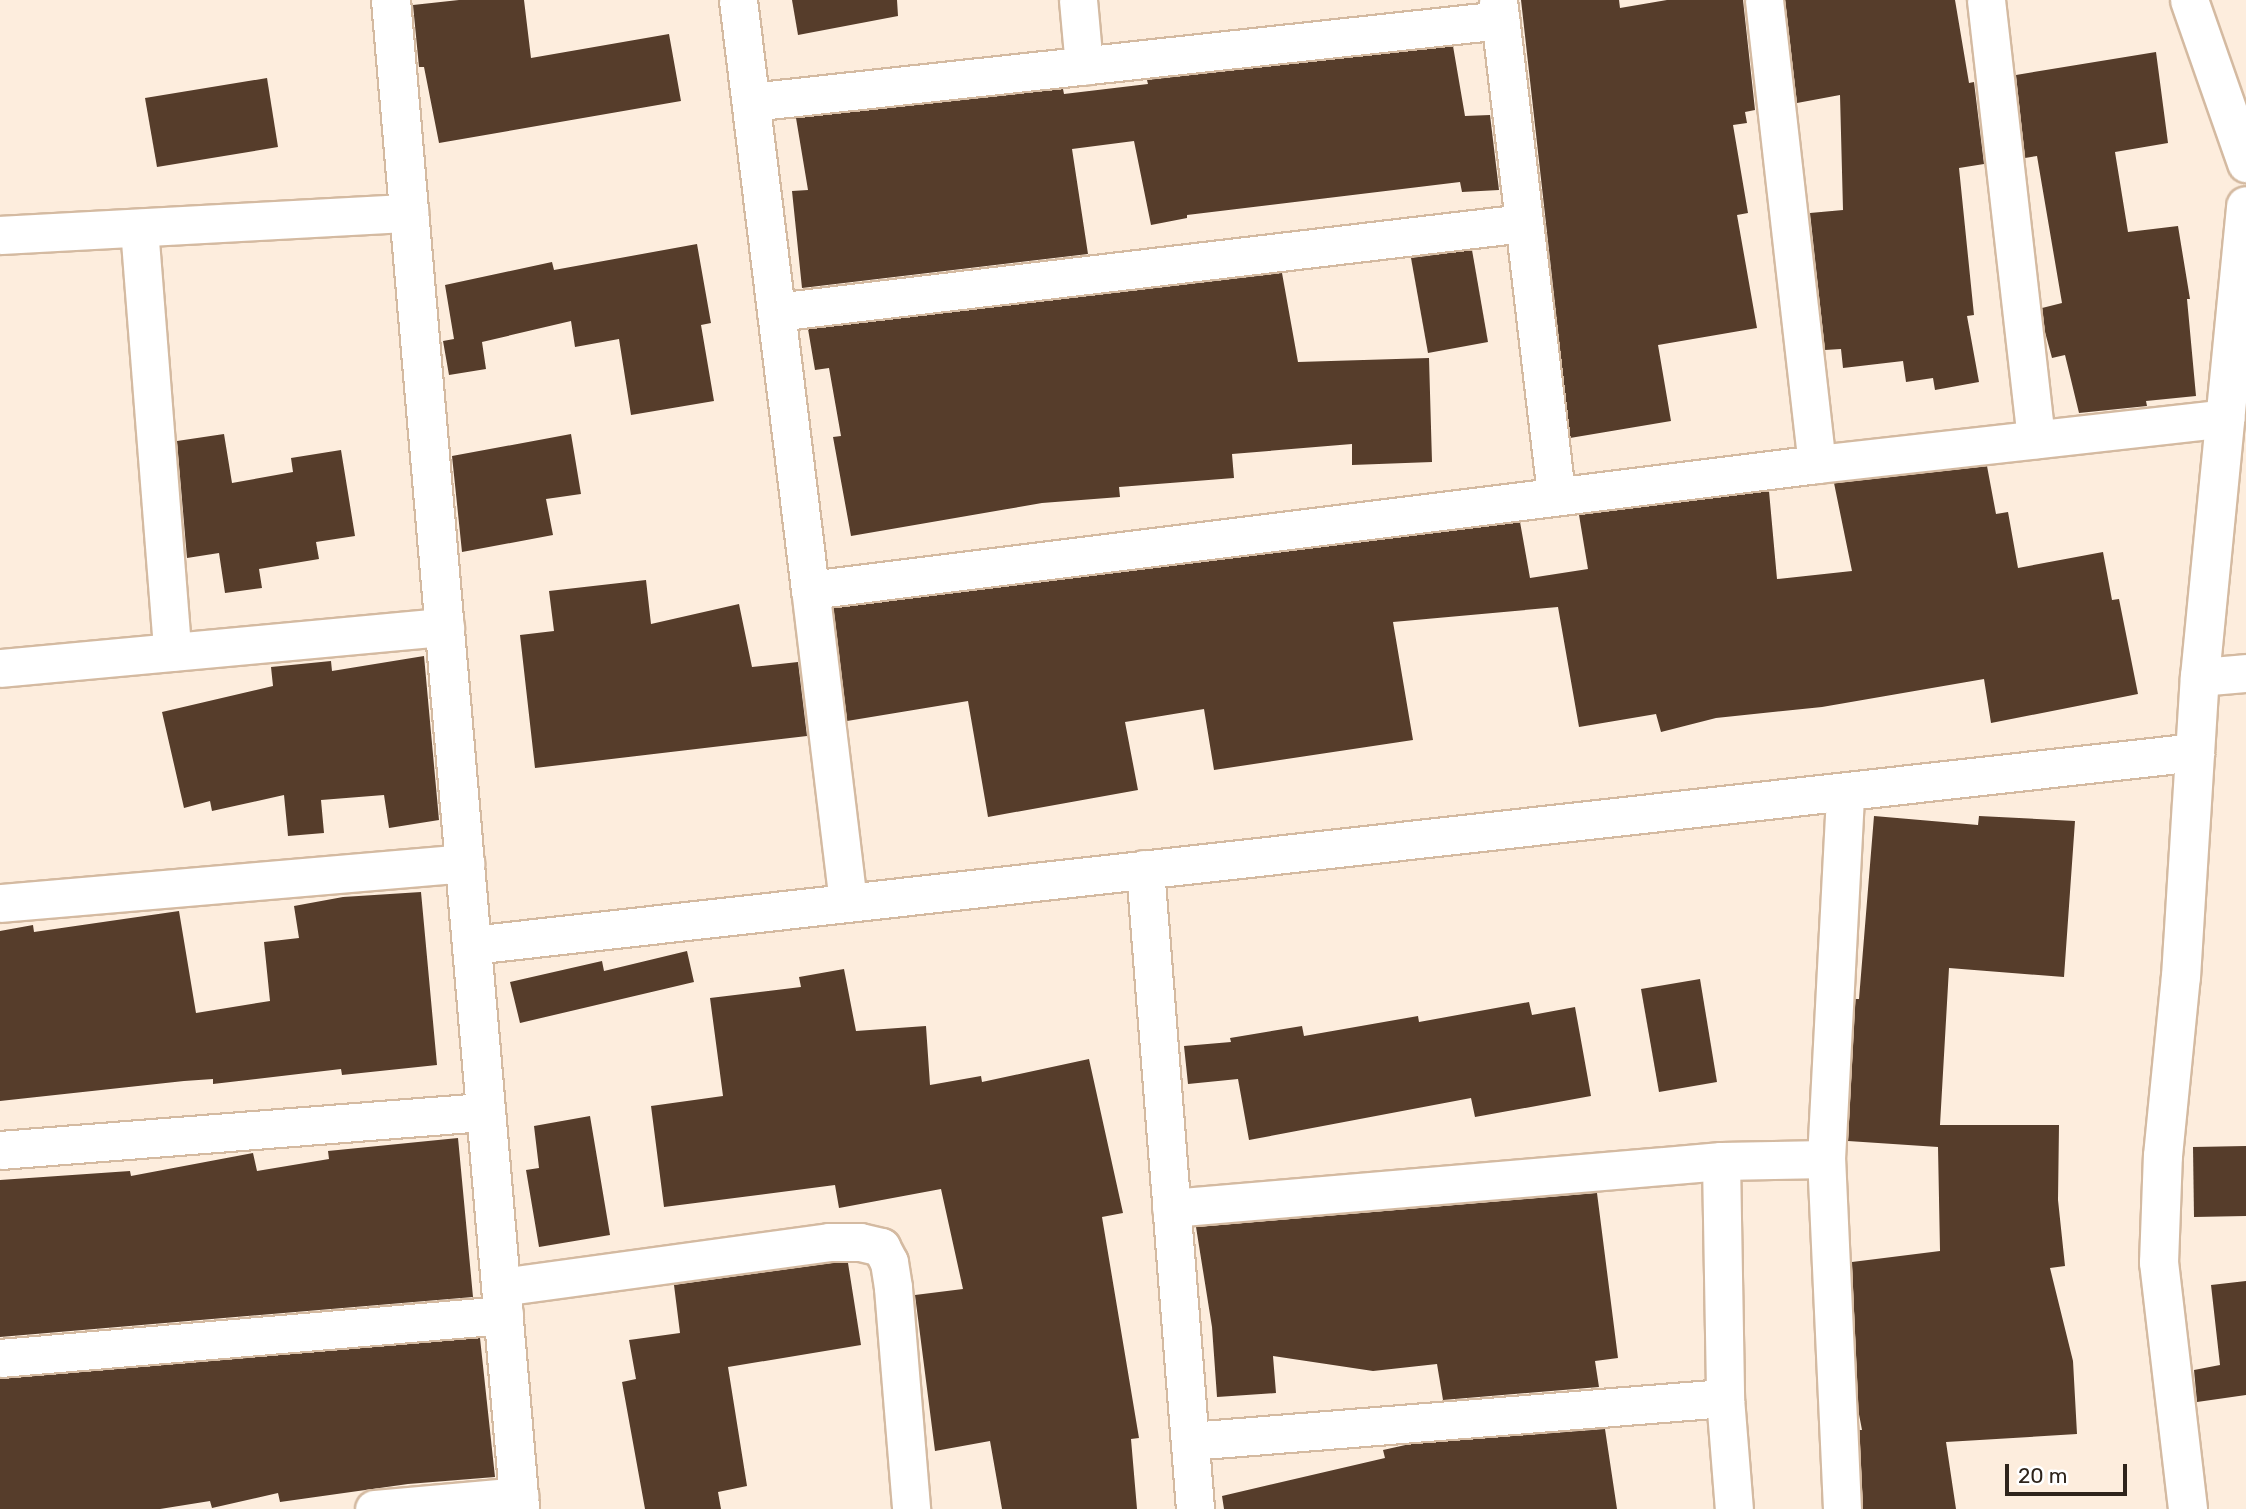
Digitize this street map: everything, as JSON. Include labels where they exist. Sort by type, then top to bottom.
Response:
[{"type":"street","points":[[374,1509],[519,1503],[391,0]]},
{"type":"street","points":[[738,0],[848,902]]},
{"type":"street","points":[[1078,0],[1084,66]]},
{"type":"street","points":[[1764,0],[1817,464]]},
{"type":"street","points":[[1986,0],[2036,439]]},
{"type":"street","points":[[2189,0],[2246,163]]},
{"type":"street","points":[[751,102],[1084,66],[1499,10],[1556,496]]},
{"type":"street","points":[[2188,1509],[2158,1263],[2163,1156],[2181,977],[2200,677],[2246,206]]},
{"type":"street","points":[[0,235],[410,213]]},
{"type":"street","points":[[776,312],[1524,223]]},
{"type":"street","points":[[139,228],[172,652]]},
{"type":"street","points":[[810,590],[1817,464],[2225,418]]},
{"type":"street","points":[[0,668],[445,628]]},
{"type":"street","points":[[2200,677],[2246,673]]},
{"type":"street","points":[[472,945],[2195,752]]},
{"type":"street","points":[[1842,1509],[1826,1159],[1845,791]]},
{"type":"street","points":[[0,903],[465,863]]},
{"type":"street","points":[[1144,869],[1195,1509]]},
{"type":"street","points":[[0,1150],[486,1112]]},
{"type":"street","points":[[1171,1208],[1721,1161],[1826,1159]]},
{"type":"street","points":[[1721,1161],[1724,1398],[1734,1509]]},
{"type":"street","points":[[0,1359],[503,1301],[829,1242],[860,1241],[881,1247],[889,1262],[911,1509]]},
{"type":"street","points":[[1190,1441],[1724,1398]]},
{"type":"building","points":[[459,0],[524,0],[531,58],[669,34],[681,101],[439,143],[424,67],[419,67],[413,5]]},
{"type":"building","points":[[792,0],[897,0],[898,16],[798,35]]},
{"type":"building","points":[[1521,0],[1619,0],[1620,8],[1667,0],[1743,0],[1755,110],[1745,112],[1747,123],[1733,125],[1748,213],[1737,215],[1757,328],[1658,345],[1671,421],[1570,438]]},
{"type":"building","points":[[1785,0],[1955,0],[1969,83],[1974,82],[1984,164],[1959,168],[1974,315],[1967,316],[1979,382],[1935,390],[1933,378],[1906,382],[1903,361],[1843,368],[1841,349],[1825,350],[1810,213],[1843,210],[1840,95],[1797,103]]},
{"type":"building","points":[[1453,46],[1465,116],[1490,115],[1499,190],[1462,192],[1460,182],[1187,215],[1187,218],[1151,225],[1134,141],[1072,149],[1088,254],[802,288],[792,191],[808,190],[796,118],[1063,89],[1064,94],[1148,84],[1147,80]]},
{"type":"building","points":[[2156,52],[2168,143],[2115,152],[2128,232],[2178,226],[2190,299],[2187,299],[2196,396],[2146,401],[2147,406],[2079,413],[2065,355],[2052,358],[2045,332],[2042,308],[2062,303],[2037,156],[2025,158],[2016,75]]},
{"type":"building","points":[[267,78],[278,147],[157,167],[145,98]]},
{"type":"building","points":[[697,244],[711,323],[701,325],[714,401],[631,415],[619,339],[575,347],[571,321],[482,342],[486,369],[449,375],[443,341],[454,339],[445,285],[552,262],[554,270]]},
{"type":"building","points":[[1472,250],[1488,342],[1428,353],[1411,258]]},
{"type":"building","points":[[1282,273],[1298,362],[1429,358],[1432,462],[1352,465],[1352,444],[1232,454],[1234,478],[1119,487],[1120,497],[1042,503],[851,536],[833,437],[841,436],[829,368],[815,370],[808,329]]},
{"type":"building","points":[[224,434],[232,483],[293,472],[291,458],[341,450],[355,536],[316,542],[319,559],[259,569],[262,588],[225,593],[219,553],[187,558],[177,441]]},
{"type":"building","points":[[571,434],[581,494],[546,499],[553,535],[462,552],[452,456]]},
{"type":"building","points":[[1987,466],[1996,514],[2008,512],[2018,568],[2103,552],[2112,600],[2119,599],[2138,694],[1991,723],[1984,679],[1822,707],[1716,718],[1661,732],[1656,714],[1579,727],[1558,607],[1393,622],[1413,740],[1214,770],[1204,709],[1125,722],[1138,790],[988,817],[968,701],[847,721],[833,608],[1520,522],[1530,578],[1588,569],[1579,515],[1769,491],[1777,579],[1852,571],[1834,483]]},
{"type":"building","points":[[646,580],[651,624],[739,604],[752,667],[798,662],[807,736],[535,768],[520,635],[554,631],[549,591]]},
{"type":"building","points":[[424,656],[439,820],[389,828],[384,795],[321,800],[324,833],[288,836],[284,795],[212,811],[210,801],[184,808],[162,712],[273,686],[271,667],[331,661],[332,671]]},
{"type":"building","points":[[1874,816],[1978,825],[1979,816],[2075,821],[2064,977],[1949,968],[1940,1125],[2059,1125],[2058,1200],[2065,1266],[2050,1268],[2073,1361],[2077,1434],[1946,1442],[1956,1509],[1863,1509],[1859,1430],[1862,1430],[1858,1409],[1852,1262],[1940,1251],[1938,1147],[1848,1141],[1855,999],[1859,999]]},
{"type":"building","points":[[421,892],[437,1065],[342,1075],[341,1069],[213,1084],[213,1079],[184,1081],[0,1101],[0,931],[33,925],[34,932],[179,911],[196,1013],[270,1001],[264,942],[299,938],[294,906],[343,897]]},
{"type":"building","points":[[687,951],[694,982],[520,1023],[510,982],[602,961],[604,971]]},
{"type":"building","points":[[844,969],[856,1031],[926,1026],[930,1085],[981,1076],[982,1082],[1089,1059],[1123,1213],[1102,1217],[1139,1438],[1131,1439],[1137,1509],[1002,1509],[990,1441],[935,1451],[915,1295],[963,1289],[941,1189],[839,1208],[835,1185],[664,1207],[651,1106],[723,1096],[710,998],[801,987],[799,977]]},
{"type":"building","points":[[1700,979],[1717,1082],[1659,1092],[1641,989]]},
{"type":"building","points":[[1529,1002],[1532,1015],[1575,1007],[1591,1096],[1475,1117],[1471,1098],[1249,1140],[1238,1079],[1188,1084],[1184,1046],[1231,1042],[1230,1038],[1302,1026],[1304,1036],[1418,1016],[1419,1022]]},
{"type":"building","points":[[590,1116],[610,1235],[539,1247],[526,1170],[539,1168],[534,1126]]},
{"type":"building","points":[[458,1138],[473,1297],[0,1337],[0,1180],[130,1171],[131,1176],[253,1153],[257,1171],[329,1159],[328,1151]]},
{"type":"building","points":[[2246,1146],[2246,1216],[2194,1217],[2193,1147]]},
{"type":"building","points":[[1597,1193],[1618,1358],[1595,1361],[1599,1387],[1443,1400],[1437,1364],[1373,1371],[1273,1356],[1276,1393],[1217,1397],[1212,1327],[1196,1227]]},
{"type":"building","points":[[830,1263],[848,1263],[861,1345],[728,1367],[747,1486],[718,1492],[721,1509],[645,1509],[622,1382],[636,1379],[629,1340],[680,1333],[674,1285]]},
{"type":"building","points":[[2246,1281],[2246,1395],[2197,1402],[2194,1370],[2220,1365],[2211,1285]]},
{"type":"building","points":[[480,1338],[495,1477],[408,1484],[280,1502],[278,1493],[212,1508],[210,1501],[160,1509],[0,1509],[0,1379]]},
{"type":"building","points":[[1605,1429],[1617,1509],[1224,1509],[1222,1496],[1385,1458],[1383,1450],[1410,1444]]}]
